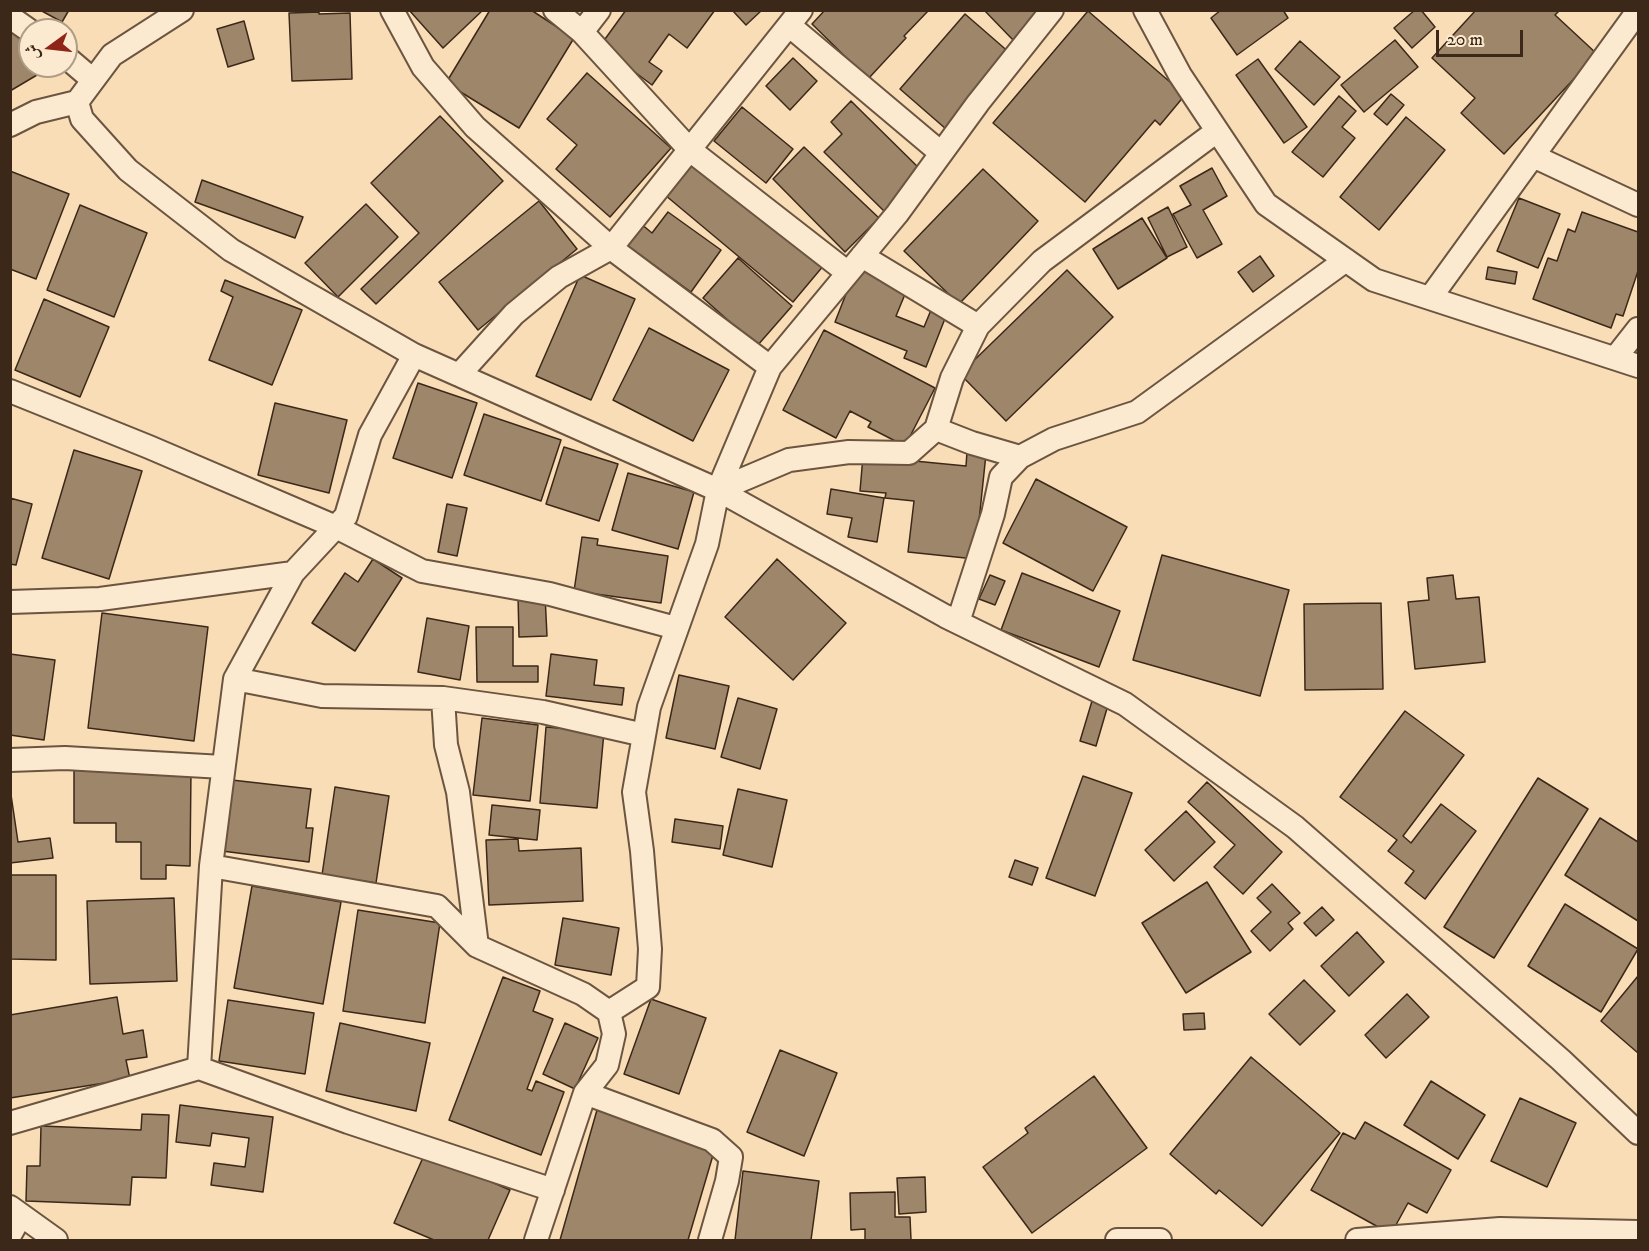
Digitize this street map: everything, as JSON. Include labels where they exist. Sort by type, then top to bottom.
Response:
[{"type":"street","points":[[133,42],[152,10]]},
{"type":"street","points":[[10,125],[36,112],[76,102],[112,56],[182,10]]},
{"type":"street","points":[[392,10],[423,66],[475,127],[611,248],[770,367]]},
{"type":"street","points":[[555,10],[582,32],[690,150],[855,265],[978,326]]},
{"type":"street","points":[[582,32],[599,10]]},
{"type":"street","points":[[609,1012],[648,987],[650,949],[642,851],[634,792],[649,707],[707,544],[718,490],[770,367],[897,214],[978,103],[1052,10]]},
{"type":"street","points":[[1145,10],[1180,75],[1266,204],[1374,280],[1638,366]]},
{"type":"street","points":[[1430,298],[1638,11]]},
{"type":"street","points":[[459,375],[514,314],[560,277],[611,248],[795,18],[942,153]]},
{"type":"street","points":[[78,67],[93,80]]},
{"type":"street","points":[[76,102],[82,119],[129,170],[231,250],[414,355],[718,490],[957,622],[1125,704],[1295,827],[1561,1060],[1638,1134]]},
{"type":"street","points":[[718,490],[789,460],[849,452],[909,453],[936,429],[952,378],[978,326],[1042,261],[1217,130]]},
{"type":"street","points":[[1533,156],[1638,205]]},
{"type":"street","points":[[957,622],[993,514],[1001,477],[1020,457],[1054,439],[1137,412],[1346,260]]},
{"type":"street","points":[[1616,357],[1638,329]]},
{"type":"street","points":[[199,1068],[211,866],[235,679],[293,573],[346,516],[370,435],[414,355]]},
{"type":"street","points":[[10,391],[149,447],[336,527],[422,571],[550,594],[676,628]]},
{"type":"street","points":[[936,429],[972,443],[1020,457]]},
{"type":"street","points":[[10,602],[100,599],[293,573]]},
{"type":"street","points":[[235,679],[322,696],[443,698],[543,712],[644,735]]},
{"type":"street","points":[[443,698],[446,745],[458,792],[477,946]]},
{"type":"street","points":[[10,760],[65,758],[223,766]]},
{"type":"street","points":[[211,866],[437,906],[477,946],[583,994],[609,1012],[614,1034],[607,1065],[585,1093],[536,1240]]},
{"type":"street","points":[[10,1123],[199,1068],[348,1122],[553,1190]]},
{"type":"street","points":[[585,1093],[712,1140],[731,1156],[727,1181],[710,1240]]},
{"type":"street","points":[[10,1235],[16,1211],[56,1240]]},
{"type":"street","points":[[1357,1240],[1408,1238],[1500,1229],[1582,1235],[1638,1232]]},
{"type":"street","points":[[1117,1240],[1160,1240]]},
{"type":"building","points":[[40,10],[69,10],[64,18],[55,18]]},
{"type":"building","points":[[409,10],[483,10],[443,48]]},
{"type":"building","points":[[490,10],[531,10],[574,38],[519,128],[446,83]]},
{"type":"building","points":[[626,10],[715,10],[687,48],[669,34],[649,62],[662,71],[652,85],[600,46]]},
{"type":"building","points":[[732,10],[762,10],[746,25]]},
{"type":"building","points":[[825,10],[929,10],[868,79],[812,24]]},
{"type":"building","points":[[984,10],[1045,10],[1014,41]]},
{"type":"building","points":[[1221,10],[1283,10],[1288,18],[1237,55],[1211,18]]},
{"type":"building","points":[[1415,10],[1421,10],[1435,27],[1412,48],[1394,28]]},
{"type":"building","points":[[1476,10],[1560,10],[1555,15],[1597,54],[1504,154],[1461,113],[1475,98],[1432,58]]},
{"type":"building","points":[[1088,11],[1185,95],[1160,125],[1155,120],[1085,202],[993,123]]},
{"type":"building","points":[[319,12],[319,14],[350,13],[352,79],[292,81],[289,13]]},
{"type":"building","points":[[965,14],[1011,54],[946,129],[900,89]]},
{"type":"building","points":[[244,21],[254,59],[228,67],[217,29]]},
{"type":"building","points":[[10,22],[18,28],[18,78],[32,78],[10,91]]},
{"type":"building","points":[[1395,40],[1418,67],[1364,112],[1341,85]]},
{"type":"building","points":[[1300,41],[1340,77],[1314,105],[1275,69]]},
{"type":"building","points":[[793,58],[817,81],[790,110],[766,86]]},
{"type":"building","points":[[1258,59],[1307,127],[1284,143],[1236,75]]},
{"type":"building","points":[[587,73],[671,148],[610,217],[556,169],[577,145],[547,119]]},
{"type":"building","points":[[1391,94],[1404,105],[1387,125],[1374,114]]},
{"type":"building","points":[[1339,96],[1356,111],[1342,127],[1355,138],[1323,177],[1292,152]]},
{"type":"building","points":[[851,101],[924,173],[886,213],[824,152],[842,134],[831,122]]},
{"type":"building","points":[[742,107],[793,149],[766,183],[714,141]]},
{"type":"building","points":[[440,116],[503,181],[376,304],[361,289],[419,233],[371,183]]},
{"type":"building","points":[[1406,117],[1445,150],[1379,230],[1340,197]]},
{"type":"building","points":[[804,147],[879,218],[845,252],[773,179]]},
{"type":"building","points":[[696,157],[824,265],[793,302],[665,195]]},
{"type":"building","points":[[1212,168],[1227,196],[1203,210],[1222,244],[1197,258],[1173,214],[1191,205],[1180,186]]},
{"type":"building","points":[[983,169],[1038,221],[959,304],[904,251]]},
{"type":"building","points":[[10,171],[69,194],[36,279],[10,269]]},
{"type":"building","points":[[202,180],[303,217],[295,238],[195,202]]},
{"type":"building","points":[[1519,198],[1560,214],[1538,268],[1497,251]]},
{"type":"building","points":[[539,201],[577,249],[478,330],[439,282]]},
{"type":"building","points":[[366,204],[398,237],[338,297],[305,263]]},
{"type":"building","points":[[80,205],[147,233],[114,317],[47,290]]},
{"type":"building","points":[[1168,207],[1187,247],[1167,257],[1148,218]]},
{"type":"building","points":[[668,212],[721,250],[691,292],[625,244],[640,223],[652,233]]},
{"type":"building","points":[[1582,212],[1638,232],[1638,271],[1623,316],[1616,314],[1611,328],[1533,299],[1548,258],[1557,261],[1568,229],[1575,232]]},
{"type":"building","points":[[1142,218],[1167,258],[1118,289],[1093,249]]},
{"type":"building","points":[[1260,256],[1274,276],[1253,292],[1238,272]]},
{"type":"building","points":[[738,258],[792,306],[757,346],[703,298]]},
{"type":"building","points":[[857,266],[908,287],[896,316],[924,327],[931,310],[946,316],[926,367],[904,358],[907,351],[835,322]]},
{"type":"building","points":[[1488,267],[1517,272],[1515,284],[1486,279]]},
{"type":"building","points":[[1067,270],[1113,317],[1006,421],[960,374]]},
{"type":"building","points":[[580,275],[635,299],[591,400],[536,376]]},
{"type":"building","points":[[225,280],[302,310],[272,385],[209,360],[233,297],[221,291]]},
{"type":"building","points":[[44,299],[109,327],[80,397],[15,370]]},
{"type":"building","points":[[649,328],[729,370],[693,441],[613,400]]},
{"type":"building","points":[[824,330],[935,388],[905,446],[868,427],[871,422],[850,411],[836,438],[783,410]]},
{"type":"building","points":[[418,383],[477,403],[452,478],[393,458]]},
{"type":"building","points":[[275,403],[347,420],[329,493],[258,475]]},
{"type":"building","points":[[484,414],[561,440],[541,501],[464,475]]},
{"type":"building","points":[[564,447],[618,464],[599,521],[546,504]]},
{"type":"building","points":[[74,450],[142,471],[109,579],[42,558]]},
{"type":"building","points":[[967,452],[986,454],[975,559],[908,552],[914,501],[885,498],[886,493],[860,491],[863,456],[966,466]]},
{"type":"building","points":[[628,473],[694,492],[678,549],[612,530]]},
{"type":"building","points":[[1036,479],[1127,527],[1093,591],[1003,543]]},
{"type":"building","points":[[831,489],[884,498],[877,542],[848,537],[852,518],[827,514]]},
{"type":"building","points":[[10,498],[32,504],[16,565],[10,564]]},
{"type":"building","points":[[447,504],[467,508],[457,556],[438,552]]},
{"type":"building","points":[[582,537],[598,539],[597,545],[668,556],[661,603],[574,591]]},
{"type":"building","points":[[1162,555],[1289,590],[1260,696],[1133,660]]},
{"type":"building","points":[[373,559],[402,578],[355,651],[312,623],[345,573],[358,582]]},
{"type":"building","points":[[777,559],[846,623],[793,680],[725,617]]},
{"type":"building","points":[[1022,573],[1120,611],[1099,667],[1001,630]]},
{"type":"building","points":[[990,575],[1005,581],[995,605],[979,599]]},
{"type":"building","points":[[1453,575],[1456,599],[1479,597],[1485,662],[1415,669],[1408,602],[1429,600],[1427,578]]},
{"type":"building","points":[[545,595],[547,636],[519,637],[518,596]]},
{"type":"building","points":[[1381,603],[1383,689],[1305,690],[1304,604]]},
{"type":"building","points":[[102,613],[208,627],[194,741],[88,728]]},
{"type":"building","points":[[427,618],[469,626],[460,680],[418,672]]},
{"type":"building","points":[[476,627],[513,627],[513,666],[538,666],[538,682],[477,682]]},
{"type":"building","points":[[10,654],[55,660],[44,740],[10,735]]},
{"type":"building","points":[[551,654],[597,660],[594,685],[624,688],[622,705],[546,696]]},
{"type":"building","points":[[679,675],[729,686],[715,749],[666,738]]},
{"type":"building","points":[[738,698],[777,709],[760,769],[721,757]]},
{"type":"building","points":[[1092,701],[1108,705],[1096,746],[1080,741]]},
{"type":"building","points":[[1405,711],[1464,755],[1403,836],[1411,843],[1441,804],[1476,831],[1425,899],[1405,883],[1414,871],[1388,851],[1397,840],[1340,797]]},
{"type":"building","points":[[482,718],[538,725],[530,801],[473,795]]},
{"type":"building","points":[[546,727],[604,732],[597,808],[540,803]]},
{"type":"building","points":[[74,769],[191,770],[190,866],[166,865],[166,879],[141,879],[141,842],[116,842],[116,823],[74,823]]},
{"type":"building","points":[[1083,776],[1132,793],[1095,896],[1046,878]]},
{"type":"building","points":[[1538,778],[1588,809],[1494,958],[1444,927]]},
{"type":"building","points":[[223,779],[311,789],[306,828],[313,828],[309,862],[214,850]]},
{"type":"building","points":[[1207,782],[1282,852],[1243,894],[1214,867],[1235,845],[1188,802]]},
{"type":"building","points":[[335,787],[389,796],[376,883],[322,875]]},
{"type":"building","points":[[10,788],[18,842],[50,838],[53,858],[10,863]]},
{"type":"building","points":[[738,789],[787,800],[772,867],[723,855]]},
{"type":"building","points":[[492,805],[540,810],[537,840],[489,835]]},
{"type":"building","points":[[1186,811],[1215,842],[1174,881],[1145,850]]},
{"type":"building","points":[[1600,818],[1638,842],[1638,921],[1565,875]]},
{"type":"building","points":[[675,819],[723,826],[720,849],[672,842]]},
{"type":"building","points":[[518,839],[519,851],[581,848],[583,901],[489,905],[486,840]]},
{"type":"building","points":[[1015,860],[1038,868],[1032,885],[1009,877]]},
{"type":"building","points":[[10,875],[56,875],[56,960],[10,959]]},
{"type":"building","points":[[1207,882],[1251,952],[1186,993],[1142,923]]},
{"type":"building","points":[[1272,884],[1300,913],[1288,923],[1293,929],[1270,951],[1251,931],[1271,912],[1257,898]]},
{"type":"building","points":[[252,886],[341,902],[323,1004],[234,988]]},
{"type":"building","points":[[174,898],[177,981],[90,984],[87,901]]},
{"type":"building","points":[[1565,904],[1638,949],[1601,1012],[1528,966]]},
{"type":"building","points":[[1322,907],[1334,920],[1316,936],[1304,923]]},
{"type":"building","points":[[358,910],[440,923],[425,1023],[343,1011]]},
{"type":"building","points":[[563,918],[619,928],[611,975],[555,965]]},
{"type":"building","points":[[1357,932],[1384,962],[1349,996],[1321,966]]},
{"type":"building","points":[[1638,976],[1638,1053],[1601,1021]]},
{"type":"building","points":[[503,977],[540,991],[533,1011],[553,1019],[527,1089],[532,1091],[536,1081],[564,1092],[541,1155],[449,1120]]},
{"type":"building","points":[[1304,980],[1335,1011],[1300,1045],[1269,1014]]},
{"type":"building","points":[[1407,994],[1429,1017],[1386,1058],[1365,1035]]},
{"type":"building","points":[[117,997],[123,1034],[143,1030],[147,1057],[126,1060],[130,1079],[10,1098],[10,1015]]},
{"type":"building","points":[[651,999],[706,1018],[679,1094],[624,1074]]},
{"type":"building","points":[[228,1000],[314,1013],[305,1074],[219,1061]]},
{"type":"building","points":[[1204,1013],[1205,1029],[1184,1030],[1183,1014]]},
{"type":"building","points":[[340,1023],[430,1043],[416,1111],[326,1091]]},
{"type":"building","points":[[565,1023],[598,1038],[575,1089],[543,1074]]},
{"type":"building","points":[[780,1050],[837,1073],[804,1156],[747,1132]]},
{"type":"building","points":[[1251,1057],[1340,1133],[1262,1226],[1219,1190],[1216,1194],[1170,1154]]},
{"type":"building","points":[[1094,1076],[1147,1148],[1032,1233],[983,1167],[1028,1133],[1025,1128]]},
{"type":"building","points":[[1431,1081],[1485,1115],[1458,1159],[1404,1125]]},
{"type":"building","points":[[1520,1098],[1576,1123],[1547,1187],[1491,1161]]},
{"type":"building","points":[[180,1105],[273,1117],[263,1192],[211,1185],[214,1163],[245,1167],[249,1138],[212,1133],[210,1146],[176,1142]]},
{"type":"building","points":[[597,1110],[716,1145],[688,1240],[560,1240]]},
{"type":"building","points":[[142,1114],[169,1115],[166,1178],[132,1177],[130,1205],[26,1201],[27,1166],[40,1166],[41,1126],[141,1130]]},
{"type":"building","points":[[1365,1122],[1451,1170],[1427,1213],[1408,1203],[1391,1234],[1311,1190],[1343,1133],[1355,1139]]},
{"type":"building","points":[[425,1153],[510,1190],[488,1240],[434,1240],[394,1223]]},
{"type":"building","points":[[743,1171],[819,1181],[811,1240],[735,1240]]},
{"type":"building","points":[[925,1177],[926,1212],[899,1214],[897,1178]]},
{"type":"building","points":[[895,1192],[895,1217],[910,1217],[911,1240],[865,1240],[865,1229],[851,1230],[850,1193]]}]
